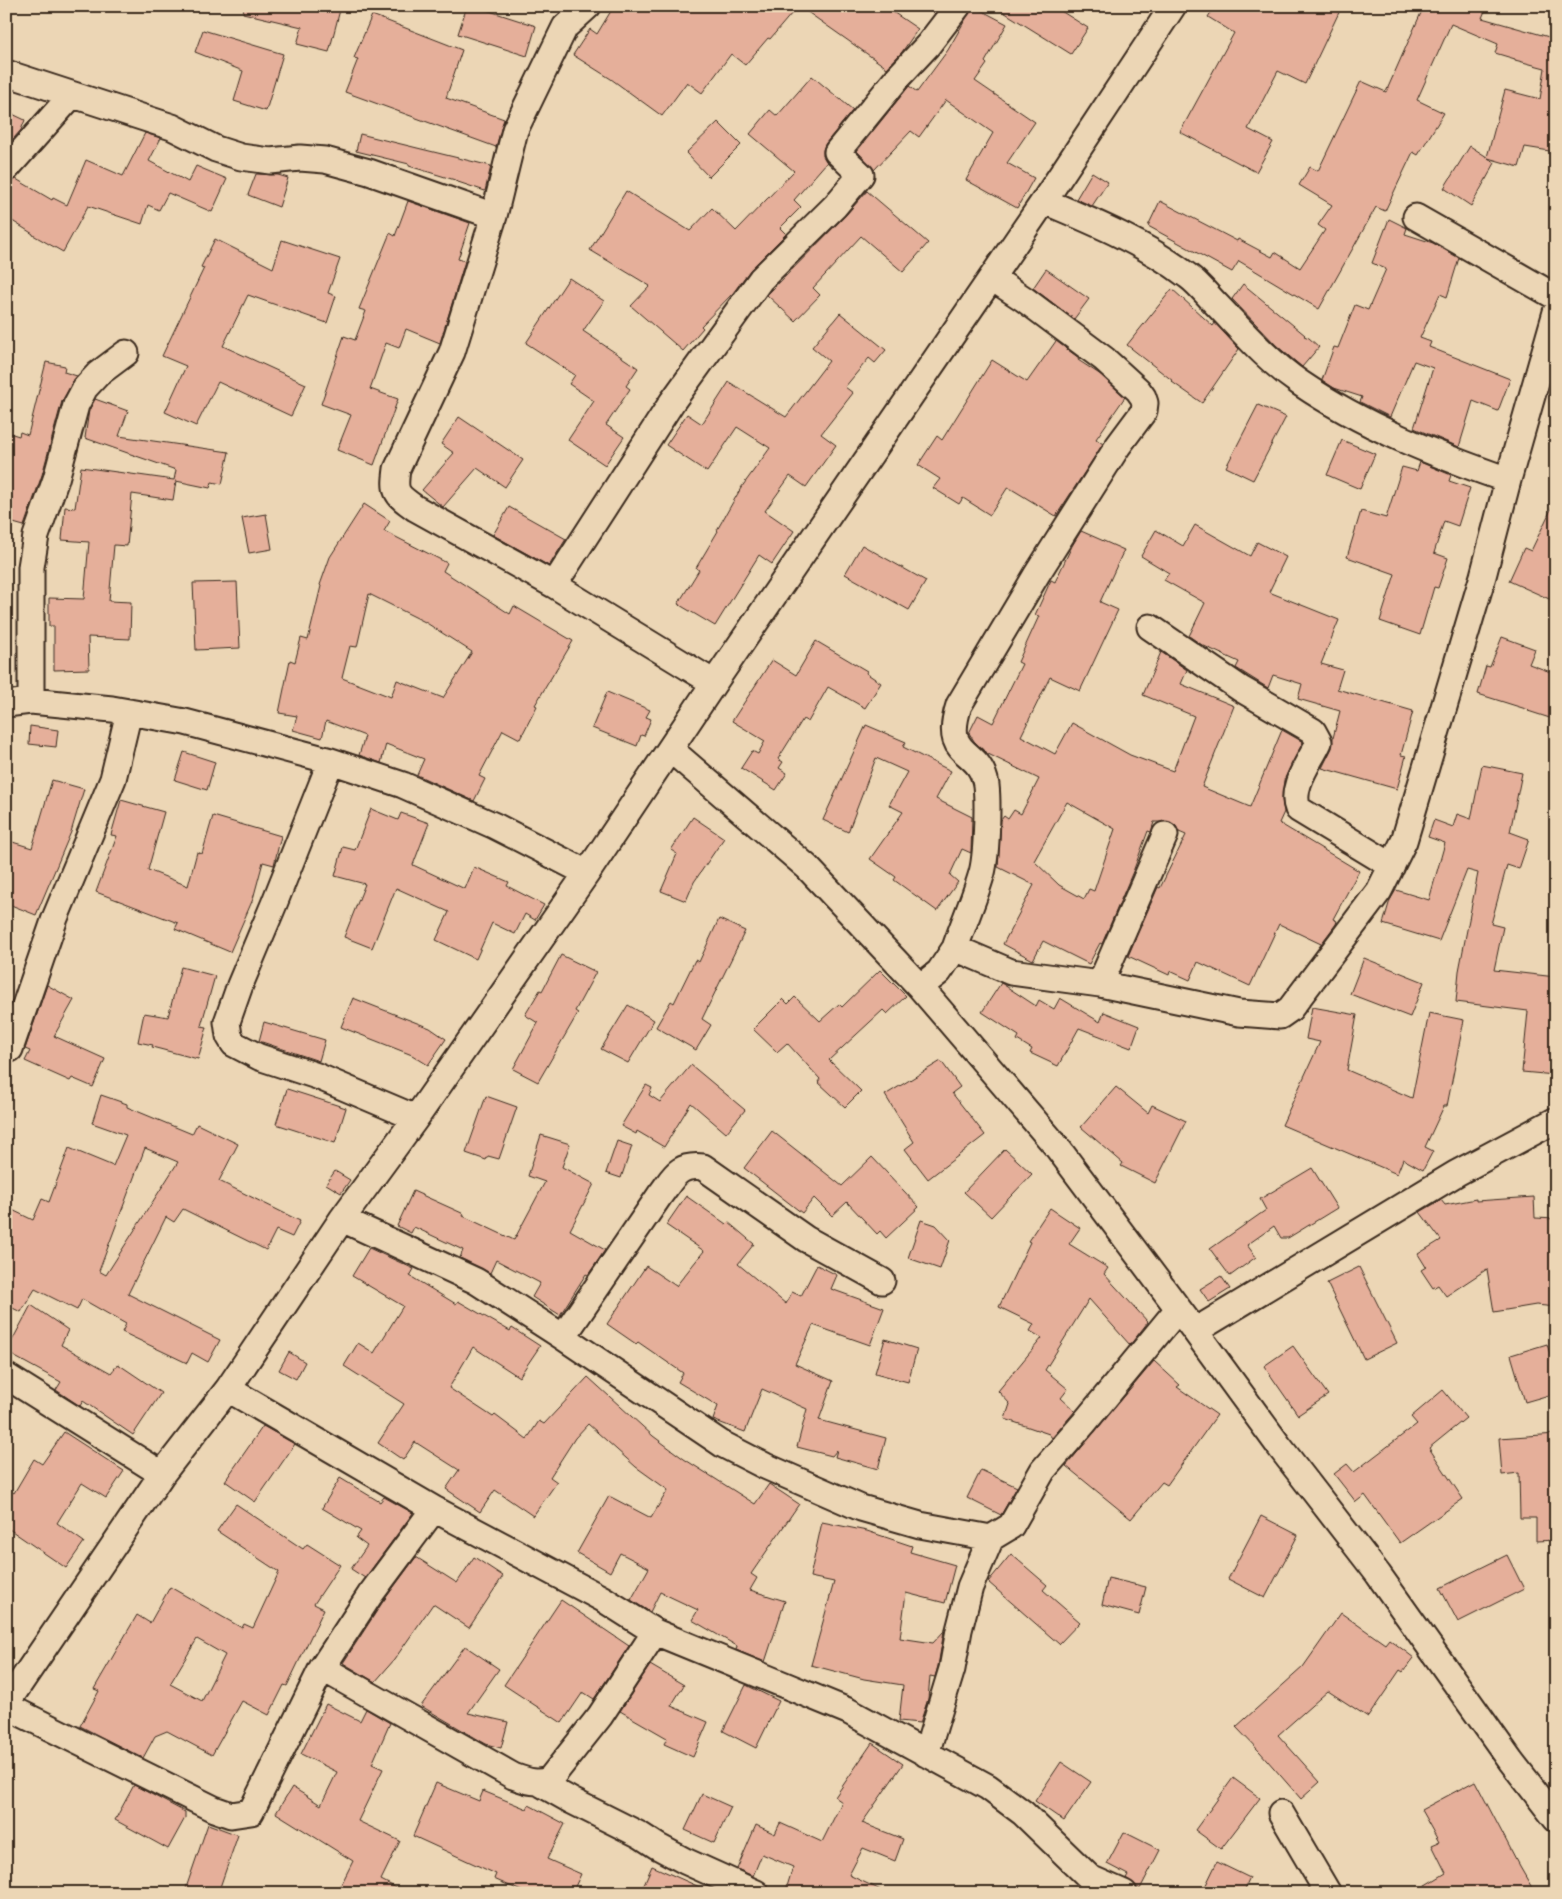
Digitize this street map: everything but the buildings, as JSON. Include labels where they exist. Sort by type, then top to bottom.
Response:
[{"type":"street","points":[[588,6],[565,27],[515,130],[494,216],[452,352],[397,469],[395,486],[400,498],[415,508],[554,585],[714,683]]},
{"type":"street","points":[[554,585],[672,402],[761,279],[835,206],[861,175],[836,152],[899,76],[928,45],[958,6]]},
{"type":"street","points":[[434,1509],[370,1595],[322,1668],[251,1812],[230,1815],[6,1705],[162,1474],[228,1389],[342,1219],[416,1118],[587,873],[714,683],[1044,201],[1171,7]]},
{"type":"street","points":[[6,73],[172,127],[216,149],[241,157],[270,161],[300,158],[325,160],[369,172],[494,216]]},
{"type":"street","points":[[6,169],[72,95]]},
{"type":"street","points":[[1044,201],[1112,230],[1189,276],[1266,357],[1300,383],[1349,414],[1433,454],[1508,480]]},
{"type":"street","points":[[1416,217],[1556,297]]},
{"type":"street","points":[[920,988],[939,972],[955,948],[982,875],[986,832],[986,784],[980,766],[956,743],[953,732],[954,718],[959,705],[1022,599],[1108,462],[1144,412],[1145,403],[1138,390],[1104,358],[1024,299],[992,278]]},
{"type":"street","points":[[955,948],[1011,972],[1100,984],[1239,1013],[1280,1016],[1290,1009],[1379,891],[1404,841],[1483,576],[1556,312]]},
{"type":"street","points":[[31,701],[31,567],[36,536],[56,479],[76,405],[85,388],[98,374],[126,353]]},
{"type":"street","points":[[1150,626],[1241,689],[1313,731],[1318,742],[1299,781],[1295,801],[1298,809],[1392,866]]},
{"type":"street","points":[[6,704],[31,701],[129,712],[185,722],[331,760],[412,789],[495,826],[587,873]]},
{"type":"street","points":[[10,1049],[55,918],[113,779],[129,712]]},
{"type":"street","points":[[670,749],[807,867],[920,988],[1057,1147],[1195,1330],[1278,1446],[1378,1574],[1511,1761],[1556,1819]]},
{"type":"street","points":[[331,760],[240,984],[227,1022],[229,1036],[234,1044],[259,1057],[317,1076],[416,1118]]},
{"type":"street","points":[[1100,984],[1165,835]]},
{"type":"street","points":[[1195,1330],[1457,1173],[1556,1120]]},
{"type":"street","points":[[563,1336],[660,1195],[680,1171],[692,1166],[703,1168],[806,1239],[882,1280]]},
{"type":"street","points":[[342,1219],[476,1281],[563,1336],[722,1444],[765,1466],[862,1508],[920,1525],[991,1538]]},
{"type":"street","points":[[926,1754],[952,1669],[959,1630],[970,1587],[991,1538],[1012,1526],[1042,1470],[1084,1424],[1178,1309]]},
{"type":"street","points":[[6,1376],[162,1474]]},
{"type":"street","points":[[228,1389],[434,1509],[603,1599],[655,1632],[848,1711],[988,1786],[1024,1813],[1090,1878],[1124,1893]]},
{"type":"street","points":[[540,1783],[550,1779],[600,1716],[655,1632]]},
{"type":"street","points":[[322,1668],[513,1776],[540,1783],[640,1835],[685,1861],[756,1893]]},
{"type":"street","points":[[1281,1812],[1328,1893]]}]
